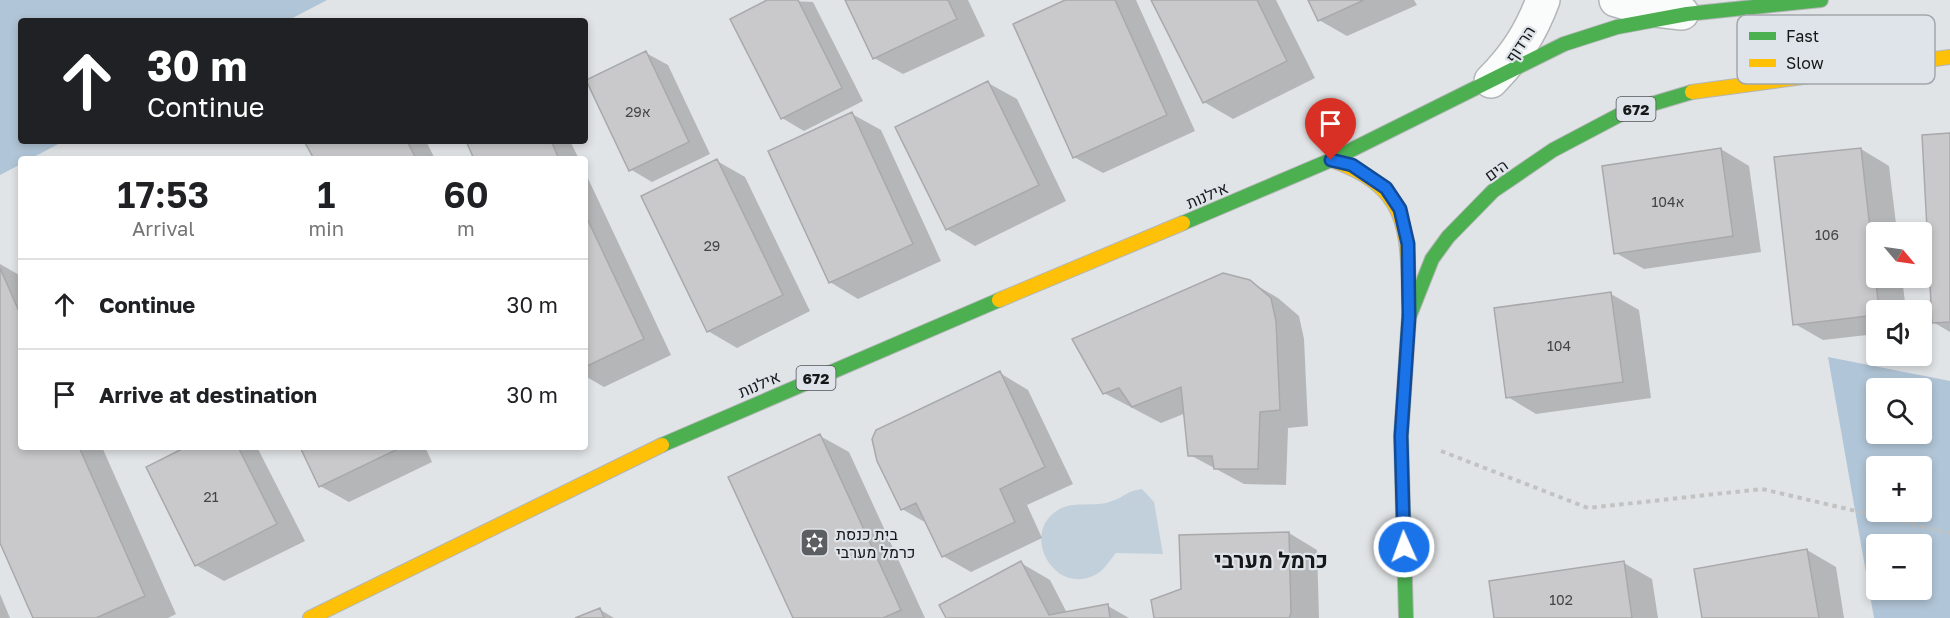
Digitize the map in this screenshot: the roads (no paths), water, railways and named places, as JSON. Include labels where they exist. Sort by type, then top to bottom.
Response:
[{"type":"main road","name":"672","points":[[1331,160],[1564,44],[1617,27],[1687,14],[1821,0]]},
{"type":"main road","name":"הים","points":[[1935,59],[1950,57]]},
{"type":"main road","name":"הים","points":[[1406,618],[1401,436],[1409,317],[1432,259],[1448,237],[1493,191],[1553,150],[1625,112],[1704,88],[1737,84]]},
{"type":"main road","points":[[1331,160],[1352,165],[1371,176],[1386,188],[1400,209],[1408,244],[1409,317]]},
{"type":"main road","name":"אילנות","points":[[310,618],[690,431],[1331,160]]},
{"type":"street","name":"הרדוף","points":[[1488,83],[1520,49],[1543,0]]},
{"type":"street","points":[[1616,0],[1647,9],[1687,14]]},
{"type":"place","name":"בית כנסת כרמל מערבי","points":[[815,543]]},
{"type":"district","name":"כרמל מערבי","points":[[1271,559]]}]
